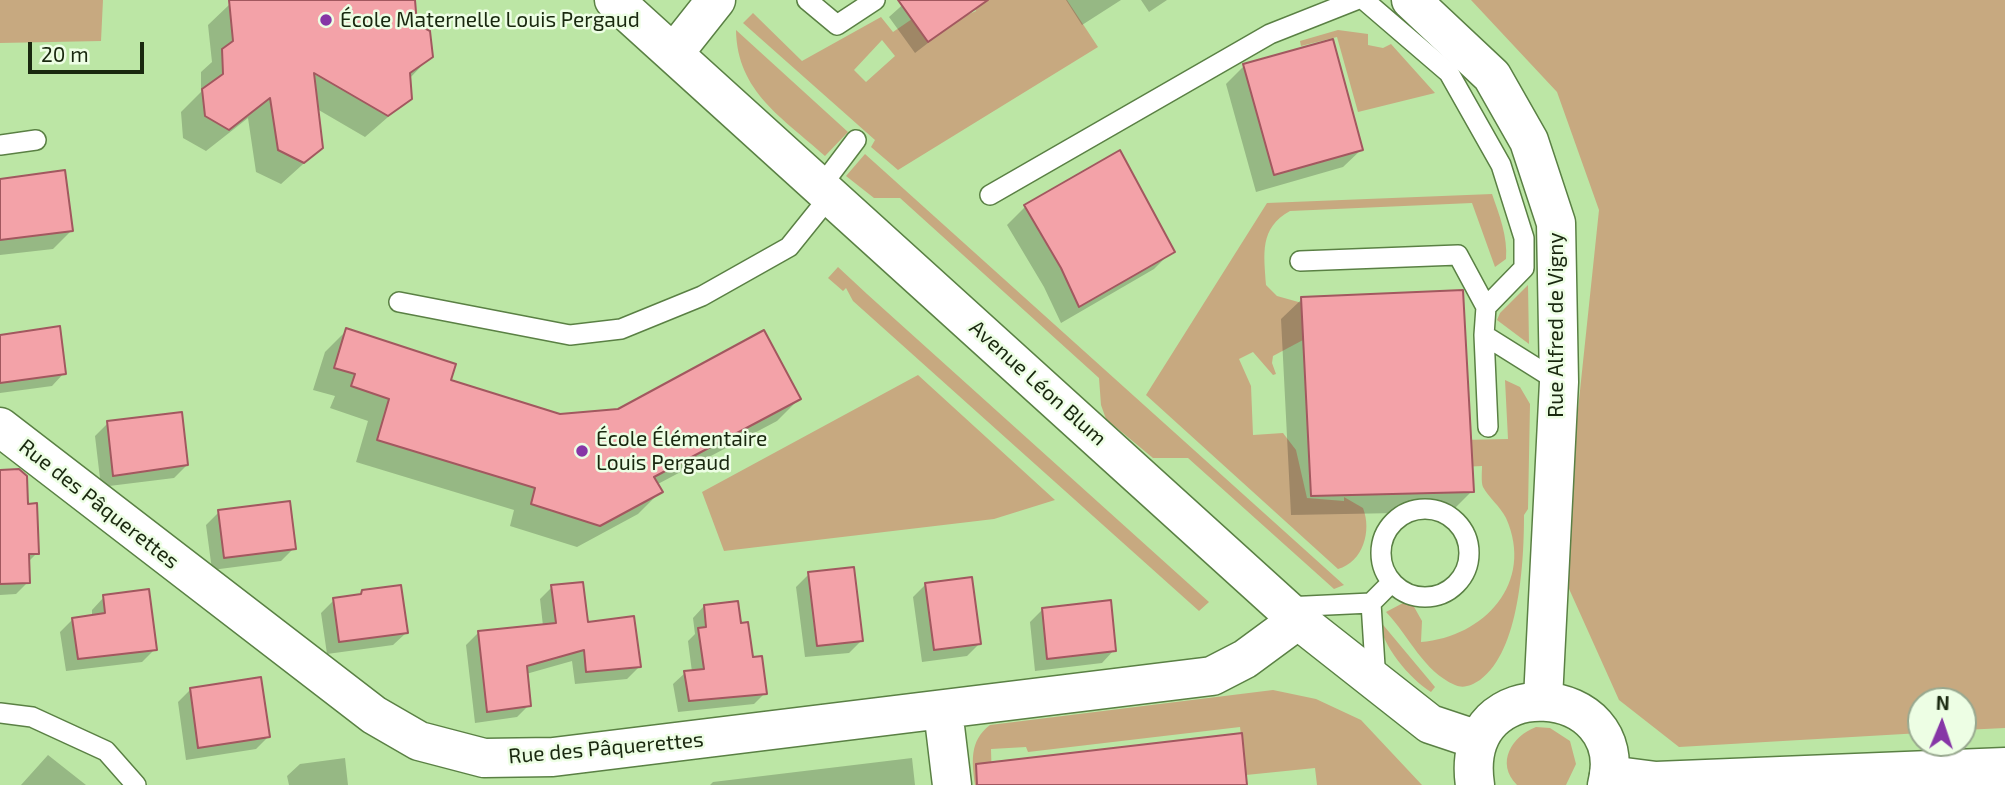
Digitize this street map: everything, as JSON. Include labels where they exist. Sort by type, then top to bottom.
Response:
[{"type":"street","name":"Avenue Léon Blum","points":[[614,0],[827,190],[1291,613],[1430,724],[1478,740]]},
{"type":"street","points":[[674,53],[716,0]]},
{"type":"street","name":"Rue Alfred de Vigny","points":[[1411,0],[1492,76],[1529,141],[1556,223],[1559,382],[1543,699]]},
{"type":"street","name":"Rue des Pâquerettes","points":[[0,427],[374,715],[419,741],[484,758],[553,757],[1212,676],[1245,659],[1291,613]]},
{"type":"street","points":[[1475,785],[1472,762],[1478,740],[1489,723],[1504,710],[1522,702],[1543,699],[1565,703],[1584,714],[1599,732],[1608,752],[1608,780],[1656,781],[2005,767]]},
{"type":"street","points":[[943,710],[952,785]]},
{"type":"lane","points":[[807,0],[837,25],[875,0]]},
{"type":"lane","points":[[990,195],[1270,34],[1356,0]]},
{"type":"lane","points":[[1364,0],[1449,73],[1501,165],[1524,238],[1524,268],[1486,307]]},
{"type":"lane","points":[[0,145],[36,140]]},
{"type":"lane","points":[[399,302],[570,335],[621,329],[702,296],[789,247],[826,201],[825,181],[856,140]]},
{"type":"lane","points":[[1300,261],[1458,255],[1486,307],[1484,335],[1488,427]]},
{"type":"lane","points":[[1484,335],[1559,382]]},
{"type":"lane","points":[[1428,508],[1443,512],[1455,520],[1469,546],[1469,560],[1456,584],[1444,593],[1430,597],[1409,594],[1392,582],[1383,570],[1380,555],[1382,540],[1394,521],[1413,509],[1428,508]]},
{"type":"lane","points":[[1291,613],[1371,603],[1392,582]]},
{"type":"lane","points":[[1371,603],[1376,682]]},
{"type":"lane","points":[[0,713],[32,717],[106,751],[136,785]]},
{"type":"shaded area","points":[[0,0],[103,0],[101,41],[0,43]]},
{"type":"shaded area","points":[[971,0],[1067,0],[1098,47],[898,170],[871,147],[875,140],[743,23],[753,13],[802,61],[881,17],[893,32],[912,19],[965,16],[976,11]],"holes":[[[882,40],[895,56],[866,82],[854,70]]]},
{"type":"shaded area","points":[[1471,0],[2005,0],[2005,728],[1977,729],[1977,687],[1907,687],[1907,734],[1679,747],[1619,700],[1561,571],[1599,210],[1557,92]]},
{"type":"shaded area","points":[[736,30],[848,132],[825,156],[779,116],[754,87],[738,52]]},
{"type":"shaded area","points":[[1338,30],[1368,34],[1368,45],[1383,48],[1391,44],[1435,93],[1358,112],[1337,37],[1301,46],[1300,41]]},
{"type":"shaded area","points":[[865,154],[1344,585],[1334,589],[1188,458],[1153,458],[1106,419],[1101,405],[1099,378],[900,198],[874,198],[846,176]]},
{"type":"shaded area","points":[[1492,194],[1506,242],[1506,259],[1495,267],[1472,203],[1290,211],[1273,225],[1268,234],[1265,252],[1266,285],[1277,296],[1302,303],[1303,340],[1273,356],[1272,363],[1276,374],[1273,375],[1253,352],[1239,359],[1251,386],[1253,435],[1283,433],[1296,450],[1307,498],[1344,501],[1344,497],[1363,508],[1366,536],[1363,544],[1354,560],[1338,569],[1146,395],[1267,203]]},
{"type":"shaded area","points":[[838,267],[1209,602],[1199,611],[853,301],[846,288],[843,291],[828,278]]},
{"type":"shaded area","points":[[1528,285],[1529,344],[1497,320],[1500,313]]},
{"type":"shaded area","points":[[918,375],[1055,500],[994,519],[724,551],[702,492]]},
{"type":"shaded area","points":[[1505,380],[1520,387],[1530,404],[1528,509],[1524,515],[1521,579],[1512,627],[1504,648],[1480,680],[1462,687],[1434,671],[1386,612],[1403,603],[1413,605],[1422,621],[1421,642],[1444,638],[1465,630],[1483,618],[1498,603],[1508,584],[1514,564],[1513,542],[1506,518],[1483,487],[1482,466],[1462,467],[1461,440],[1508,439]]},
{"type":"shaded area","points":[[1379,620],[1435,687],[1431,692],[1414,678],[1391,651]]},
{"type":"shaded area","points":[[1273,690],[1316,699],[1361,720],[1422,785],[1317,785],[1315,768],[1246,775],[1240,727],[1028,752],[1026,747],[991,749],[992,785],[975,785],[973,752],[978,738],[990,725]]},
{"type":"shaded area","points":[[1536,727],[1550,728],[1570,741],[1576,764],[1566,785],[1517,785],[1511,777],[1507,768],[1509,751],[1520,737]]},
{"type":"building","points":[[229,0],[415,0],[417,24],[430,31],[433,57],[410,73],[412,99],[388,116],[314,73],[323,148],[304,163],[278,150],[270,98],[229,130],[205,116],[202,89],[223,74],[222,49],[233,41]]},
{"type":"building","points":[[898,0],[988,0],[928,42]]},
{"type":"building","points":[[1333,39],[1363,150],[1274,175],[1243,64]]},
{"type":"building","points":[[1120,150],[1175,252],[1079,307],[1061,268],[1024,205]]},
{"type":"building","points":[[65,170],[73,231],[0,240],[0,179]]},
{"type":"building","points":[[1463,290],[1474,492],[1311,496],[1301,297]]},
{"type":"building","points":[[60,326],[66,374],[0,383],[0,335]]},
{"type":"building","points":[[346,328],[456,364],[451,380],[560,414],[618,409],[764,330],[801,399],[654,477],[663,492],[600,526],[531,504],[535,488],[377,440],[389,399],[351,386],[355,374],[334,368]]},
{"type":"building","points":[[182,412],[188,465],[113,476],[107,421]]},
{"type":"building","points":[[19,469],[27,476],[28,504],[37,503],[39,554],[29,554],[30,583],[0,584],[0,470]]},
{"type":"building","points":[[290,501],[296,549],[224,558],[218,510]]},
{"type":"building","points":[[854,567],[863,641],[817,646],[808,572]]},
{"type":"building","points":[[972,577],[981,644],[934,650],[925,583]]},
{"type":"building","points":[[583,582],[588,622],[634,616],[641,667],[586,672],[584,650],[527,666],[531,706],[487,712],[478,631],[556,623],[551,585]]},
{"type":"building","points":[[401,585],[408,633],[339,642],[333,598],[361,594],[362,590]]},
{"type":"building","points":[[149,589],[157,650],[78,659],[72,618],[105,613],[103,595]]},
{"type":"building","points":[[1111,600],[1116,651],[1047,659],[1042,608]]},
{"type":"building","points":[[738,601],[741,623],[748,622],[753,657],[762,656],[767,694],[689,701],[684,671],[704,669],[698,628],[706,627],[704,605]]},
{"type":"building","points":[[261,677],[270,737],[198,748],[190,688]]},
{"type":"building","points":[[1242,733],[1247,785],[977,785],[976,764]]},
{"type":"place","name":"École Maternelle Louis Pergaud","points":[[326,20]]},
{"type":"place","name":"École Élémentaire Louis Pergaud","points":[[582,451]]}]
